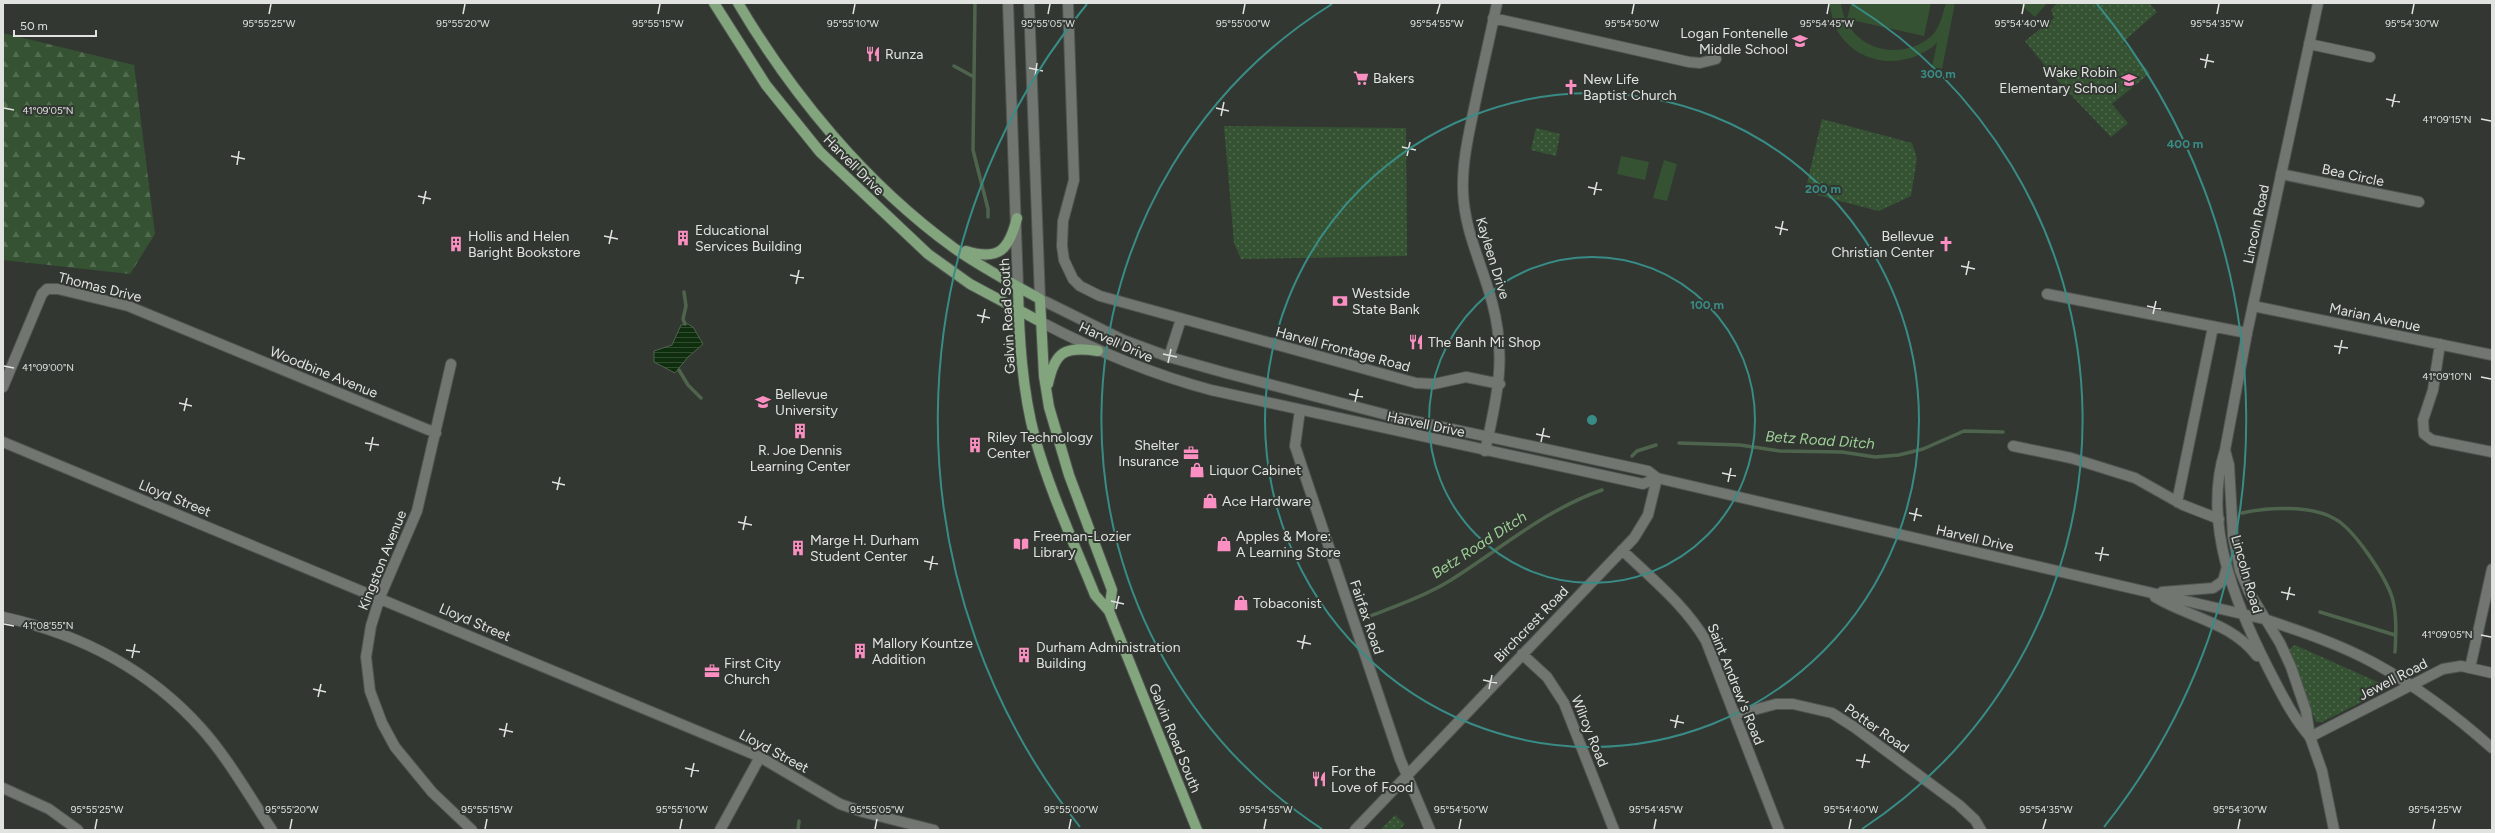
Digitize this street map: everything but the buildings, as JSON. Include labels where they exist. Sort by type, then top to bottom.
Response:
[{"type":"main road","name":"Harvell Drive","points":[[714,3],[766,85],[820,152],[928,254],[970,284],[1018,312],[1041,322]]},
{"type":"main road","name":"Harvell Drive","points":[[738,3],[793,87],[828,130],[898,201],[955,248],[1040,299]]},
{"type":"main road","points":[[955,248],[978,255],[997,253],[1008,245],[1017,218]]},
{"type":"main road","name":"Galvin Road South","points":[[1018,287],[1018,312],[1026,389],[1042,459],[1095,595],[1109,611],[1197,830]]},
{"type":"main road","points":[[1040,299],[1046,392],[1058,441],[1112,590],[1109,611]]},
{"type":"main road","points":[[1046,392],[1054,363],[1059,356],[1073,348],[1098,351]]},
{"type":"street","name":"Galvin Road South","points":[[1008,3],[1017,218],[1018,287]]},
{"type":"street","points":[[1029,3],[1040,299]]},
{"type":"street","name":"Harvell Frontage Road","points":[[1068,3],[1074,180],[1063,221],[1064,260],[1073,279],[1088,291],[1181,319],[1416,383],[1434,384],[1466,377],[1500,384]]},
{"type":"street","name":"Kayleen Drive","points":[[1485,451],[1500,384],[1498,328],[1492,302],[1470,237],[1463,190],[1467,140],[1497,3]]},
{"type":"street","name":"Lincoln Road","points":[[2310,737],[2295,720],[2241,612],[2227,566],[2219,520],[2219,469],[2225,450],[2247,333],[2318,3]]},
{"type":"street","points":[[1493,18],[1689,62],[1700,63],[1716,59]]},
{"type":"street","points":[[2309,44],[2370,57]]},
{"type":"street","name":"Bea Circle","points":[[2281,174],[2419,202]]},
{"type":"street","name":"Thomas Drive","points":[[3,387],[37,305],[42,294],[47,289],[58,289],[128,306],[200,336]]},
{"type":"street","points":[[2047,294],[2247,333]]},
{"type":"street","name":"Harvell Drive","points":[[1040,299],[1123,340],[1169,357],[1391,416],[1488,438],[1648,471],[1657,478],[2148,592],[2241,612],[2264,619],[2343,648],[2373,662],[2410,685],[2469,728],[2492,748]]},
{"type":"street","name":"Marian Avenue","points":[[2253,306],[2492,355]]},
{"type":"street","points":[[1169,357],[1181,319]]},
{"type":"street","name":"Harvell Drive","points":[[1041,322],[1098,351],[1166,378],[1300,410],[1644,484],[1657,478]]},
{"type":"street","points":[[2177,502],[2213,327]]},
{"type":"street","name":"Woodbine Avenue","points":[[200,336],[436,433]]},
{"type":"street","points":[[2440,344],[2433,390],[2423,420],[2424,434],[2432,440],[2492,452]]},
{"type":"street","name":"Kingston Avenue","points":[[451,364],[417,511],[380,597],[371,626],[366,657],[370,691],[382,724],[396,747],[432,792],[472,830]]},
{"type":"street","name":"Fairfax Road","points":[[1300,410],[1295,446],[1407,776],[1430,830]]},
{"type":"street","name":"Lloyd Street","points":[[3,442],[380,597],[760,757],[840,804],[863,812],[928,829]]},
{"type":"street","points":[[2013,446],[2106,468],[2135,478],[2177,502],[2219,520]]},
{"type":"street","name":"Lincoln Road","points":[[2225,450],[2228,465],[2233,536],[2240,570],[2249,592],[2264,619],[2282,646],[2291,667],[2306,711],[2310,737],[2322,771],[2334,830]]},
{"type":"street","name":"Birchcrest Road","points":[[1355,830],[1634,538],[1648,515],[1657,478]]},
{"type":"street","name":"Saint Andrew's Road","points":[[1622,550],[1678,603],[1695,623],[1706,641],[1779,830]]},
{"type":"street","points":[[2148,592],[2213,588],[2222,581],[2227,566]]},
{"type":"street","points":[[2470,668],[2492,569]]},
{"type":"street","points":[[2148,592],[2172,607],[2230,630],[2250,647],[2271,674]]},
{"type":"street","points":[[3,617],[66,634],[100,650],[140,674],[172,699],[201,728],[223,757],[272,830]]},
{"type":"street","name":"Wilroy Road","points":[[1522,654],[1547,677],[1564,702],[1614,830]]},
{"type":"street","name":"Jewell Road","points":[[2310,737],[2410,685],[2452,666],[2492,673]]},
{"type":"street","name":"Potter Road","points":[[1734,715],[1776,704],[1793,704],[1832,713],[1854,727],[1959,805],[1975,820],[1981,830]]},
{"type":"street","points":[[720,830],[760,757]]},
{"type":"street","points":[[3,788],[49,809],[78,830]]},
{"type":"green space","points":[[1829,3],[1841,3],[1849,26],[1866,42],[1876,47],[1888,50],[1900,50],[1913,47],[1930,37],[1939,25],[1946,3],[1955,3],[1942,69],[1932,67],[1937,43],[1914,57],[1902,60],[1877,60],[1865,56],[1854,49],[1841,36],[1834,22]]},
{"type":"green space","points":[[1851,3],[1931,3],[1924,36],[1847,19]]},
{"type":"green space","points":[[2019,3],[2047,3],[2035,17]]},
{"type":"green space","points":[[2057,3],[2149,3],[2157,12],[2123,42],[2150,73],[2112,104],[2128,123],[2111,137],[2055,78],[2025,41],[2054,18],[2051,10]]},
{"type":"green space","points":[[3,33],[134,65],[155,234],[130,274],[3,260]]},
{"type":"green space","points":[[1822,119],[1912,143],[1917,158],[1911,196],[1879,211],[1805,192]]},
{"type":"green space","points":[[1224,126],[1406,128],[1407,256],[1241,259],[1234,243]]},
{"type":"green space","points":[[1536,128],[1560,134],[1556,156],[1531,150]]},
{"type":"green space","points":[[1621,156],[1649,162],[1645,180],[1617,174]]},
{"type":"green space","points":[[1664,160],[1677,164],[1667,201],[1653,198]]},
{"type":"green space","points":[[2295,645],[2382,684],[2387,689],[2322,722],[2316,722],[2288,650]]},
{"type":"green space","points":[[1395,815],[1405,824],[1399,830],[1380,830]]},
{"type":"shaded area","points":[[688,324],[693,327],[703,344],[688,357],[675,373],[654,362],[654,351],[672,345],[681,325]]},
{"type":"waterway","points":[[975,3],[973,150],[988,209],[988,217]]},
{"type":"waterway","points":[[954,66],[974,77]]},
{"type":"waterway","points":[[684,292],[686,306],[683,319],[685,324]]},
{"type":"waterway","points":[[679,370],[688,385],[701,398]]},
{"type":"waterway","name":"Betz Road Ditch","points":[[1679,443],[1740,445],[1780,451],[1842,452],[1875,457],[1899,455],[1923,449],[1964,431],[2003,432]]},
{"type":"waterway","name":"Betz Road Ditch","points":[[1632,456],[1637,451],[1656,445]]},
{"type":"waterway","name":"Betz Road Ditch","points":[[1368,617],[1441,586],[1470,568],[1524,530],[1581,498],[1602,490]]},
{"type":"waterway","name":"Betz Road Ditch","points":[[2242,513],[2264,509],[2302,509],[2325,514],[2343,524],[2368,554],[2383,577],[2392,597],[2395,610],[2395,652]]},
{"type":"waterway","points":[[2320,612],[2395,635]]},
{"type":"waterway","name":"Betz Road Ditch","points":[[798,830],[799,821]]},
{"type":"place","name":"Logan Fontenelle Middle School","points":[[1800,41]]},
{"type":"place","name":"Runza","points":[[873,54]]},
{"type":"place","name":"Bakers","points":[[1361,78]]},
{"type":"place","name":"Wake Robin Elementary School","points":[[2129,80]]},
{"type":"place","name":"New Life Baptist Church","points":[[1571,87]]},
{"type":"place","name":"Educational Services Building","points":[[683,238]]},
{"type":"place","name":"Hollis and Helen Baright Bookstore","points":[[456,244]]},
{"type":"place","name":"Bellevue Christian Center","points":[[1946,244]]},
{"type":"place","name":"Westside State Bank","points":[[1340,301]]},
{"type":"place","name":"The Banh Mi Shop","points":[[1416,342]]},
{"type":"place","name":"Bellevue University","points":[[763,402]]},
{"type":"place","name":"R. Joe Dennis Learning Center","points":[[800,431]]},
{"type":"place","name":"Riley Technology Center","points":[[975,445]]},
{"type":"place","name":"Shelter Insurance","points":[[1191,453]]},
{"type":"place","name":"Liquor Cabinet","points":[[1197,470]]},
{"type":"place","name":"Ace Hardware","points":[[1210,501]]},
{"type":"place","name":"Freeman-Lozier Library","points":[[1021,544]]},
{"type":"place","name":"Apples & More: A Learning Store","points":[[1224,544]]},
{"type":"place","name":"Marge H. Durham Student Center","points":[[798,548]]},
{"type":"place","name":"Tobaconist","points":[[1241,603]]},
{"type":"place","name":"Mallory Kountze Addition","points":[[860,651]]},
{"type":"place","name":"Durham Administration Building","points":[[1024,655]]},
{"type":"place","name":"First City Church","points":[[712,671]]},
{"type":"place","name":"For the Love of Food","points":[[1319,779]]}]
